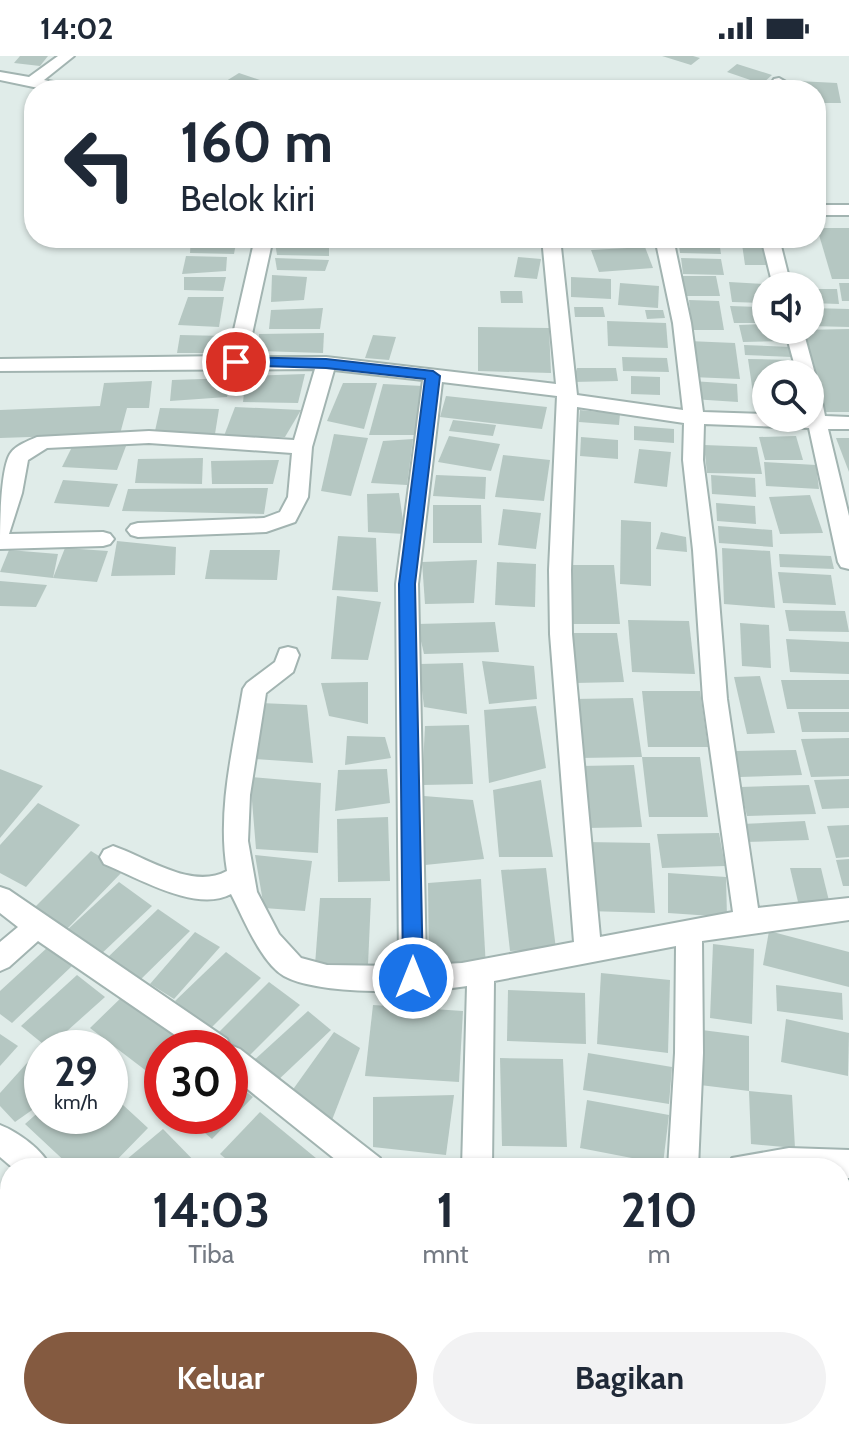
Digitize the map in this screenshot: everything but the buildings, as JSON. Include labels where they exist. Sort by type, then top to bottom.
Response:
[{"type":"street","points":[[35,80],[67,56]]},
{"type":"street","points":[[0,76],[27,80]]},
{"type":"street","points":[[826,210],[849,210]]},
{"type":"street","points":[[236,362],[262,248]]},
{"type":"street","points":[[552,248],[567,396],[560,570],[561,634],[588,949]]},
{"type":"street","points":[[666,248],[682,323],[694,418],[693,460],[704,550],[715,699],[747,921]]},
{"type":"street","points":[[772,248],[778,272]]},
{"type":"street","points":[[138,530],[266,525],[282,522],[288,517],[298,497],[302,447],[326,363]]},
{"type":"street","points":[[0,365],[326,363],[567,396],[694,418],[752,420]]},
{"type":"street","points":[[413,978],[407,584],[433,376]]},
{"type":"street","points":[[824,422],[849,423]]},
{"type":"street","points":[[820,432],[849,562]]},
{"type":"street","points":[[0,532],[12,493],[18,457],[44,442],[149,437],[302,447]]},
{"type":"street","points":[[0,542],[103,539]]},
{"type":"street","points":[[288,655],[285,666],[255,689],[238,795],[235,841],[244,893],[270,942],[292,967],[327,977],[413,978],[481,971],[747,921],[849,909]]},
{"type":"street","points":[[113,857],[194,889],[217,889],[241,876]]},
{"type":"street","points":[[0,898],[190,1030]]},
{"type":"street","points":[[0,959],[37,926]]},
{"type":"street","points":[[684,1158],[689,1053],[689,932]]},
{"type":"street","points":[[477,1158],[481,971]]},
{"type":"street","points":[[248,1072],[356,1158]]},
{"type":"street","points":[[0,1139],[24,1158]]},
{"type":"route","points":[[236,362],[326,363],[433,376],[407,584],[413,978]]}]
